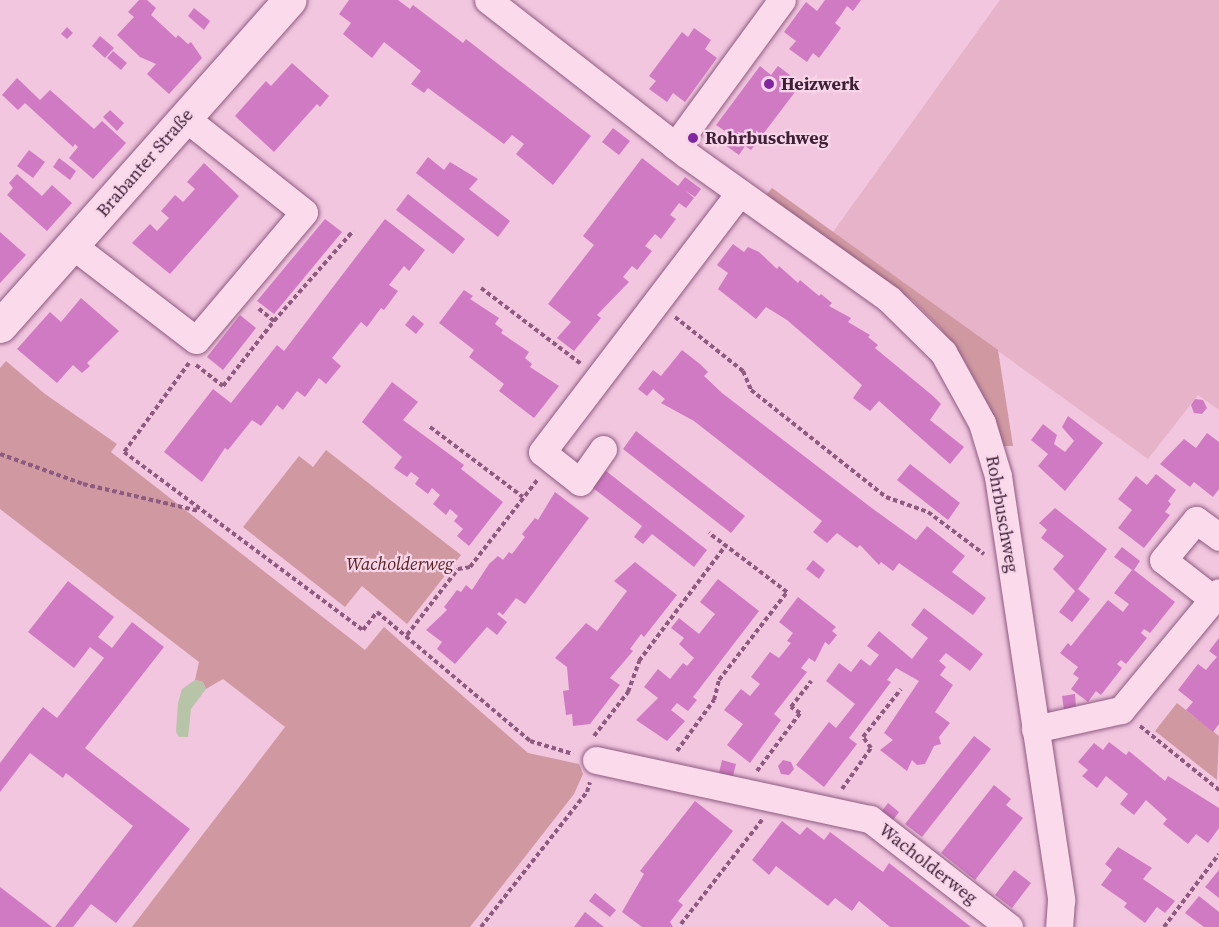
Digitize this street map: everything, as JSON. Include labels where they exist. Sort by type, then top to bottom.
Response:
[{"type":"main road","name":"Brabanter Straße","points":[[0,326],[289,0]]},
{"type":"street","name":"Rohrbuschweg","points":[[488,0],[675,146],[890,299],[943,352],[982,423],[998,476],[1061,900],[1059,927]]},
{"type":"street","points":[[675,146],[782,0]]},
{"type":"street","points":[[72,245],[196,340],[304,212],[184,117]]},
{"type":"street","points":[[603,449],[580,482],[542,452],[739,193]]},
{"type":"street","points":[[1035,729],[1121,710],[1216,595],[1163,560],[1196,520],[1219,537]]},
{"type":"street","name":"Wacholderweg","points":[[588,758],[870,819],[1009,927]]},
{"type":"path","points":[[353,231],[274,321],[223,386],[191,360],[124,452],[363,630],[377,612],[530,741],[588,758]]},
{"type":"path","points":[[481,288],[598,377]]},
{"type":"path","points":[[237,291],[274,321]]},
{"type":"path","points":[[655,301],[743,371],[751,390],[886,496],[928,512],[978,552],[1011,560]]},
{"type":"path","points":[[430,427],[524,497]]},
{"type":"path","points":[[0,454],[83,484],[203,512]]},
{"type":"path","points":[[407,635],[458,569],[470,567],[553,461]]},
{"type":"path","points":[[661,773],[714,700],[719,680],[787,592],[709,533]]},
{"type":"path","points":[[481,927],[587,792],[588,758],[628,692],[639,661],[726,545]]},
{"type":"path","points":[[742,791],[800,713],[791,707],[811,681]]},
{"type":"path","points":[[826,810],[871,748],[863,737],[901,689]]},
{"type":"path","points":[[1121,710],[1219,789]]},
{"type":"path","points":[[681,924],[777,800]]},
{"type":"path","points":[[1164,927],[1219,854]]},
{"type":"shaded area","points":[[1000,0],[1219,0],[1219,410],[1198,395],[1148,459],[833,232]]},
{"type":"shaded area","points":[[195,680],[203,682],[206,689],[191,709],[188,737],[179,737],[176,732],[178,703],[182,689]]},
{"type":"green space","points":[[772,188],[998,350],[1013,446],[1003,446],[989,406],[963,358],[939,327],[913,301],[766,195]]},
{"type":"green space","points":[[6,361],[45,394],[117,444],[111,452],[365,650],[384,627],[528,753],[579,764],[583,774],[574,794],[470,927],[132,927],[285,727],[223,679],[206,689],[203,682],[195,680],[199,662],[0,509],[0,368]]},
{"type":"green space","points":[[326,450],[461,555],[407,624],[362,586],[345,607],[243,527],[299,456],[313,467]]},
{"type":"green space","points":[[1177,703],[1219,736],[1217,780],[1155,731]]},
{"type":"building","points":[[139,0],[147,0],[156,8],[151,15],[176,38],[178,35],[188,44],[191,42],[202,58],[169,94],[147,74],[156,64],[140,57],[117,35],[134,17],[128,12]]},
{"type":"building","points":[[349,0],[398,0],[410,9],[413,5],[463,43],[466,39],[591,136],[553,185],[516,154],[524,144],[512,135],[504,144],[428,88],[424,93],[411,84],[421,71],[384,42],[372,58],[343,34],[351,23],[339,14]]},
{"type":"building","points":[[825,0],[861,0],[853,11],[847,6],[835,23],[841,28],[819,58],[813,53],[807,62],[789,49],[796,41],[784,32],[806,2],[817,11]]},
{"type":"building","points":[[194,8],[210,21],[204,30],[188,16]]},
{"type":"building","points":[[67,27],[73,33],[67,39],[61,34]]},
{"type":"building","points":[[694,28],[711,40],[705,49],[717,58],[685,102],[673,93],[667,102],[649,89],[656,81],[649,76],[682,32],[688,37]]},
{"type":"building","points":[[100,36],[114,48],[105,58],[92,46]]},
{"type":"building","points":[[113,51],[127,63],[121,70],[107,58]]},
{"type":"building","points":[[292,63],[329,96],[320,107],[317,104],[274,152],[235,116],[266,81],[271,86]]},
{"type":"building","points":[[760,66],[771,75],[778,66],[795,79],[789,87],[795,92],[751,150],[745,146],[739,155],[721,142],[728,133],[716,125]]},
{"type":"building","points":[[17,78],[40,100],[50,90],[94,129],[102,121],[126,143],[93,179],[69,158],[78,147],[75,144],[73,147],[25,103],[18,110],[2,95]]},
{"type":"building","points":[[110,110],[124,123],[117,131],[103,117]]},
{"type":"building","points":[[613,128],[630,141],[619,155],[602,142]]},
{"type":"building","points":[[29,150],[45,162],[33,178],[17,166]]},
{"type":"building","points":[[428,157],[444,170],[450,162],[478,179],[469,189],[510,221],[498,237],[416,173]]},
{"type":"building","points":[[59,158],[76,171],[70,180],[53,167]]},
{"type":"building","points":[[642,158],[678,186],[685,177],[701,189],[695,197],[686,191],[694,198],[686,208],[679,203],[670,215],[676,219],[661,239],[655,234],[645,246],[652,251],[637,270],[632,266],[623,277],[629,282],[597,315],[601,318],[574,351],[557,338],[571,322],[548,304],[594,245],[583,236]]},
{"type":"building","points":[[204,163],[239,196],[170,274],[132,243],[150,224],[157,231],[169,218],[161,211],[175,195],[183,202],[195,189],[187,182]]},
{"type":"building","points":[[17,174],[42,196],[52,185],[72,203],[47,231],[7,195],[13,188],[9,183]]},
{"type":"building","points":[[408,194],[465,239],[453,254],[396,210]]},
{"type":"building","points":[[325,219],[342,232],[274,314],[257,301]]},
{"type":"building","points":[[385,219],[425,250],[409,271],[404,266],[389,285],[398,291],[384,310],[381,308],[367,327],[361,322],[332,358],[341,366],[326,384],[319,378],[305,397],[297,391],[283,410],[277,405],[261,426],[252,420],[228,450],[225,448],[202,482],[164,452],[213,389],[231,403],[277,345],[284,351]]},
{"type":"building","points":[[0,232],[26,255],[0,283]]},
{"type":"building","points":[[733,244],[744,252],[748,247],[759,252],[777,269],[779,266],[798,283],[800,280],[819,296],[821,294],[832,303],[829,306],[851,318],[848,322],[870,335],[868,337],[878,345],[875,348],[941,404],[930,420],[964,447],[950,464],[879,401],[870,411],[853,398],[862,385],[787,320],[766,307],[756,319],[718,289],[728,273],[717,265]]},
{"type":"building","points":[[464,290],[473,296],[470,299],[499,318],[495,324],[503,330],[501,333],[529,352],[525,358],[532,364],[530,367],[559,386],[534,418],[499,391],[504,384],[469,357],[474,350],[439,323]]},
{"type":"building","points":[[81,298],[119,331],[87,363],[90,366],[82,373],[73,365],[57,383],[17,349],[50,312],[61,322]]},
{"type":"building","points":[[240,315],[256,328],[223,370],[207,357]]},
{"type":"building","points":[[413,315],[424,324],[416,334],[405,325]]},
{"type":"building","points":[[682,350],[708,372],[704,376],[722,393],[873,509],[916,540],[927,526],[965,556],[952,572],[986,598],[973,615],[899,563],[893,571],[881,562],[879,565],[860,545],[857,548],[837,533],[827,543],[813,532],[822,521],[694,421],[661,403],[665,399],[653,389],[647,396],[638,389],[653,370],[661,376]]},
{"type":"building","points":[[392,382],[418,402],[403,420],[464,465],[461,469],[503,502],[469,546],[457,536],[463,529],[454,521],[458,516],[450,509],[446,515],[433,504],[440,495],[432,488],[428,494],[415,484],[419,478],[411,472],[407,477],[394,468],[402,457],[362,422]]},
{"type":"building","points":[[1195,399],[1203,400],[1207,408],[1202,414],[1194,413],[1191,405]]},
{"type":"building","points":[[1068,416],[1103,443],[1065,491],[1038,466],[1048,454],[1031,440],[1043,424],[1057,435],[1054,444],[1065,452],[1074,441],[1062,427]]},
{"type":"building","points":[[636,431],[745,516],[731,533],[623,449]]},
{"type":"building","points":[[1207,433],[1219,442],[1219,489],[1213,497],[1194,482],[1190,487],[1160,464],[1184,439],[1196,448]]},
{"type":"building","points":[[910,464],[960,503],[948,520],[897,480]]},
{"type":"building","points":[[606,471],[707,550],[694,567],[652,534],[643,544],[634,537],[642,526],[593,488]]},
{"type":"building","points":[[1156,474],[1176,490],[1168,501],[1171,504],[1165,512],[1170,515],[1144,548],[1118,528],[1132,510],[1118,499],[1136,476],[1147,485]]},
{"type":"building","points":[[555,492],[589,518],[525,604],[516,598],[503,615],[499,612],[497,614],[507,622],[497,635],[487,627],[455,664],[437,649],[442,642],[426,630],[447,610],[444,607],[457,590],[461,592],[466,585],[472,590],[489,564],[498,556],[503,560],[509,552],[512,554],[525,537],[522,534],[535,518],[538,520]]},
{"type":"building","points":[[1055,508],[1107,549],[1078,589],[1090,599],[1072,622],[1059,612],[1075,591],[1053,569],[1064,556],[1041,538],[1047,530],[1039,523]]},
{"type":"building","points":[[1122,547],[1140,561],[1134,570],[1175,602],[1150,633],[1144,629],[1141,633],[1147,638],[1126,664],[1121,660],[1117,664],[1122,668],[1101,695],[1096,691],[1088,702],[1071,689],[1079,678],[1073,674],[1078,667],[1060,653],[1068,643],[1071,646],[1108,600],[1123,612],[1129,604],[1114,593],[1132,570],[1114,557]]},
{"type":"building","points":[[813,560],[825,570],[819,579],[806,569]]},
{"type":"building","points":[[635,562],[677,595],[644,637],[641,634],[630,649],[633,651],[610,678],[620,685],[590,724],[573,726],[572,714],[566,715],[563,691],[569,690],[567,667],[555,658],[586,623],[597,631],[627,591],[614,581]]},
{"type":"building","points":[[718,579],[759,611],[693,697],[697,700],[688,711],[677,703],[671,710],[685,721],[667,741],[636,720],[658,698],[644,687],[658,669],[670,679],[683,663],[687,666],[694,658],[679,644],[684,638],[671,628],[679,618],[699,634],[715,614],[700,602]]},
{"type":"building","points":[[68,581],[114,617],[98,637],[112,648],[132,622],[164,647],[85,748],[190,829],[116,923],[91,904],[73,927],[55,927],[133,826],[66,773],[63,778],[30,753],[0,792],[0,763],[31,722],[43,707],[57,718],[104,658],[90,647],[74,668],[28,632]]},
{"type":"building","points":[[798,597],[836,627],[832,631],[837,635],[829,645],[825,642],[815,662],[809,658],[801,668],[807,672],[774,714],[781,720],[750,763],[727,745],[743,724],[724,710],[741,689],[750,696],[760,684],[751,677],[770,652],[779,658],[791,643],[787,641],[793,633],[779,622]]},
{"type":"building","points":[[924,608],[983,654],[970,671],[946,653],[939,661],[946,667],[940,675],[953,685],[935,712],[950,723],[939,737],[941,744],[934,746],[925,764],[917,765],[912,760],[907,771],[880,750],[893,740],[884,733],[919,681],[896,668],[887,680],[891,682],[849,738],[857,744],[824,787],[796,765],[829,722],[836,728],[855,704],[826,681],[839,663],[851,672],[861,659],[870,666],[879,655],[867,646],[879,631],[912,659],[928,638],[911,625]]},
{"type":"building","points":[[1219,638],[1219,724],[1213,732],[1186,710],[1193,702],[1178,690],[1198,664],[1206,670],[1217,657],[1209,651]]},
{"type":"building","points":[[1075,694],[1076,708],[1064,710],[1062,696]]},
{"type":"building","points":[[974,736],[991,749],[922,837],[905,824]]},
{"type":"building","points":[[1109,742],[1126,755],[1129,751],[1165,781],[1168,776],[1219,808],[1219,828],[1208,843],[1196,834],[1188,844],[1163,824],[1167,819],[1146,800],[1134,815],[1120,804],[1128,794],[1106,776],[1097,788],[1082,776],[1088,770],[1078,762],[1094,743],[1103,750]]},
{"type":"building","points":[[722,760],[736,764],[733,776],[719,773]]},
{"type":"building","points":[[783,760],[791,762],[794,769],[789,775],[781,774],[778,766]]},
{"type":"building","points":[[994,785],[1011,799],[1006,805],[1023,818],[975,880],[941,853]]},
{"type":"building","points":[[695,801],[733,831],[678,901],[683,905],[670,922],[673,927],[642,927],[622,912],[644,874],[640,871]]},
{"type":"building","points":[[888,803],[899,812],[890,824],[879,815]]},
{"type":"building","points":[[782,821],[800,835],[807,827],[824,840],[830,832],[883,872],[889,863],[971,927],[890,927],[859,901],[852,911],[835,898],[828,906],[776,866],[769,875],[752,860]]},
{"type":"building","points":[[1118,847],[1152,868],[1143,879],[1175,901],[1165,913],[1157,907],[1145,923],[1124,907],[1127,903],[1101,885],[1112,870],[1105,864]]},
{"type":"building","points":[[1014,870],[1031,883],[1012,908],[995,895]]},
{"type":"building","points":[[1219,870],[1219,898],[1205,887]]},
{"type":"building","points":[[0,887],[52,927],[0,927]]},
{"type":"building","points":[[595,893],[616,910],[610,917],[589,901]]},
{"type":"building","points":[[1199,896],[1219,912],[1219,927],[1204,927],[1185,913]]},
{"type":"building","points":[[585,912],[604,927],[574,927]]},
{"type":"place","name":"Heizwerk","points":[[769,84]]},
{"type":"place","name":"Rohrbuschweg","points":[[693,138]]}]
